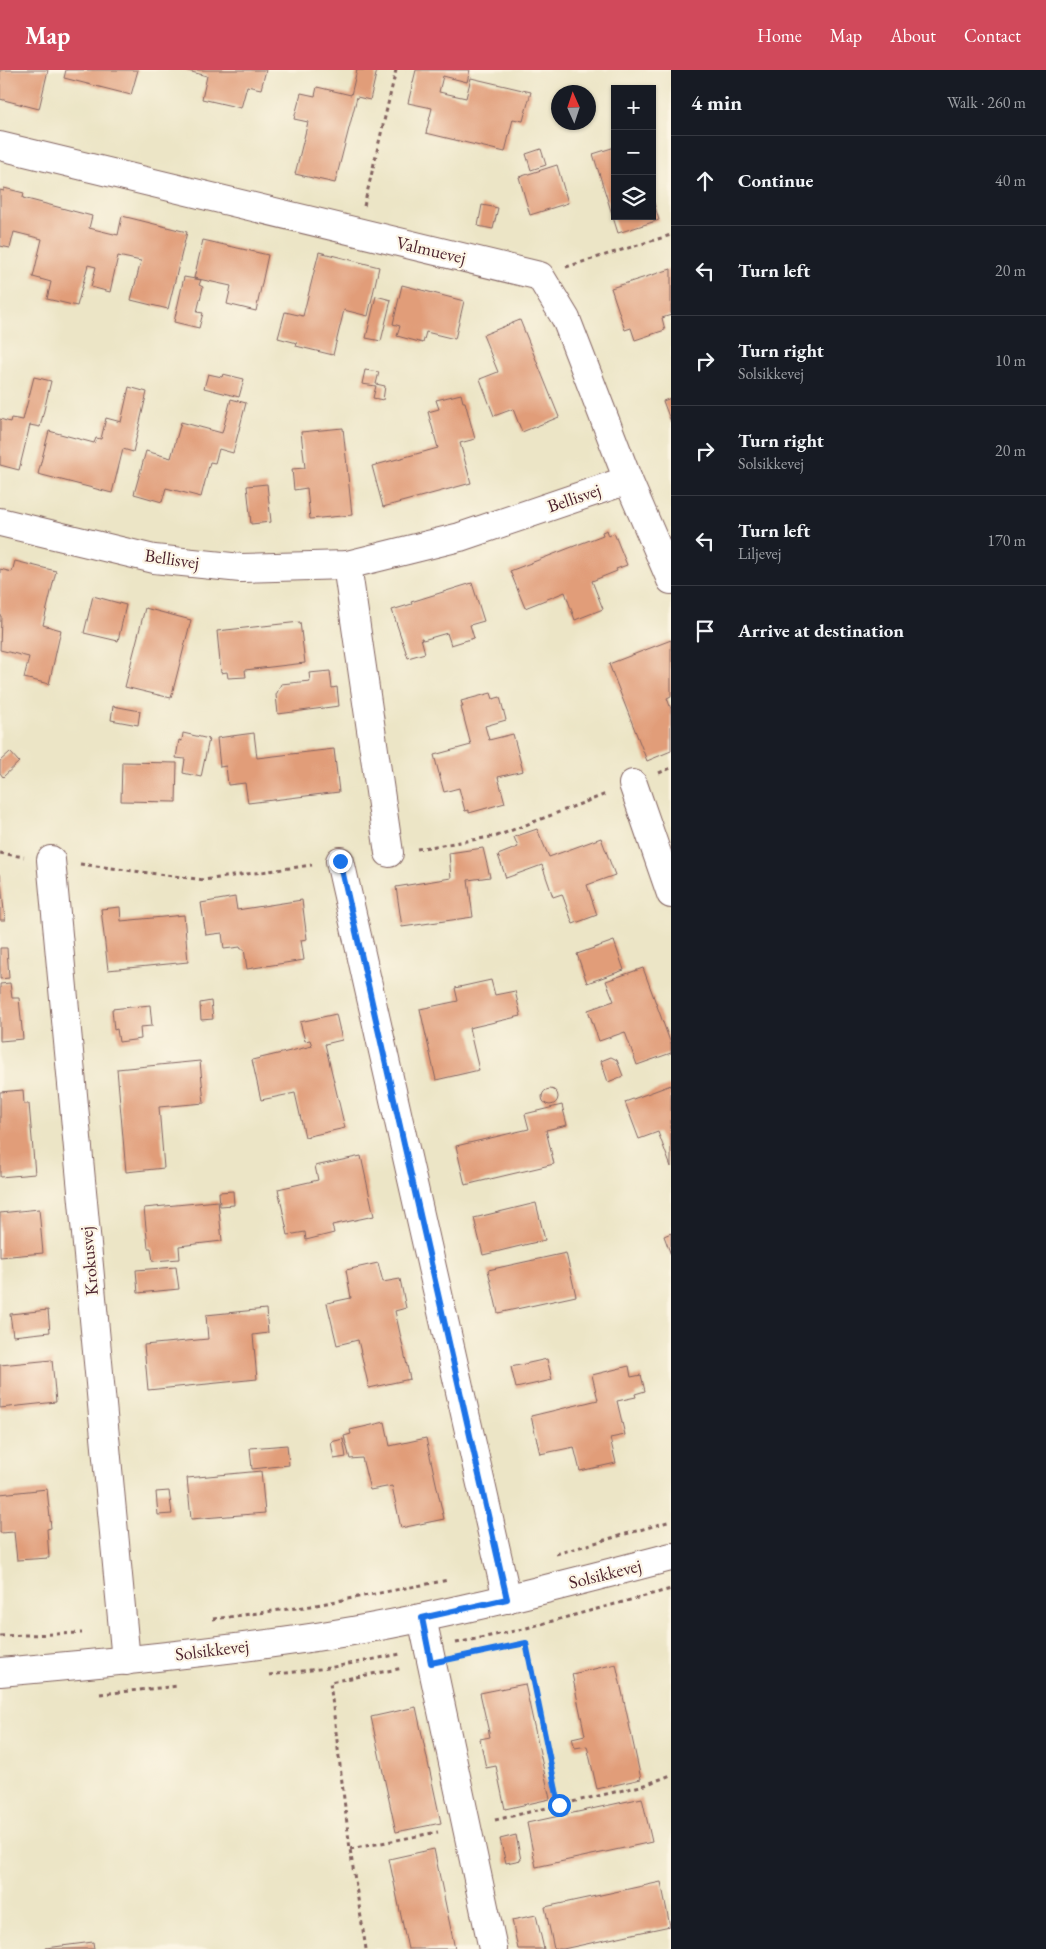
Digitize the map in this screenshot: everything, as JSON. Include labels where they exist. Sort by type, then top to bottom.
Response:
[{"type":"street","name":"Valmuevej","points":[[0,146],[540,276]]},
{"type":"street","points":[[540,276],[566,319],[628,480],[671,580]]},
{"type":"street","name":"Bellisvej","points":[[0,522],[154,559],[241,568],[347,565],[460,537],[628,480]]},
{"type":"street","points":[[347,565],[389,853]]},
{"type":"street","points":[[633,784],[671,894]]},
{"type":"street","name":"Krokusvej","points":[[51,860],[126,1661]]},
{"type":"street","points":[[340,861],[507,1599]]},
{"type":"street","name":"Solsikkevej","points":[[0,1672],[126,1661],[317,1637],[422,1618],[507,1599],[671,1557]]},
{"type":"street","points":[[422,1618],[493,1949]]},
{"type":"path","points":[[358,233],[396,70]]},
{"type":"path","points":[[540,276],[671,235]]},
{"type":"path","points":[[548,1557],[671,1521]]},
{"type":"path","points":[[213,1620],[311,1606],[453,1579]]},
{"type":"path","points":[[0,1636],[124,1632]]},
{"type":"path","points":[[366,1949],[350,1848],[330,1682],[526,1643],[559,1805]]},
{"type":"path","points":[[350,1848],[467,1826],[645,1785],[671,1775]]},
{"type":"building","points":[[0,70],[48,70],[39,109],[0,99]]},
{"type":"building","points":[[66,70],[138,70],[131,95],[64,78]]},
{"type":"building","points":[[184,70],[266,70],[261,89],[247,86],[241,108],[202,99],[207,76]]},
{"type":"building","points":[[357,70],[377,70],[370,100],[357,97],[335,183],[295,174],[308,122],[294,119],[301,93],[315,96],[317,87],[351,95]]},
{"type":"building","points":[[416,70],[470,70],[467,82],[443,76],[439,92],[466,98],[471,78],[531,92],[523,121],[513,119],[505,152],[426,133],[432,108],[408,103]]},
{"type":"building","points":[[611,148],[611,211],[593,154]]},
{"type":"building","points":[[541,149],[546,165],[531,170],[526,154]]},
{"type":"building","points":[[557,165],[568,203],[530,215],[519,177]]},
{"type":"building","points":[[4,188],[24,193],[23,198],[92,216],[89,228],[118,235],[122,216],[187,232],[168,309],[131,300],[141,261],[118,256],[110,292],[91,287],[96,267],[88,265],[77,306],[47,299],[51,282],[33,277],[42,239],[14,232],[10,248],[0,246],[0,190],[4,191]]},
{"type":"building","points":[[482,205],[498,208],[493,229],[478,226]]},
{"type":"building","points":[[656,210],[659,220],[618,233],[614,220],[656,220]]},
{"type":"building","points":[[203,240],[268,255],[256,311],[227,304],[231,286],[194,278]]},
{"type":"building","points":[[319,252],[379,267],[368,316],[344,310],[333,355],[296,346],[297,343],[278,338],[285,312],[303,316]]},
{"type":"building","points":[[671,269],[671,315],[662,318],[665,330],[635,340],[631,328],[625,330],[611,288]]},
{"type":"building","points":[[184,277],[201,280],[199,285],[203,287],[197,312],[203,313],[199,328],[174,322]]},
{"type":"building","points":[[402,285],[464,301],[455,339],[426,332],[423,343],[397,336],[400,326],[393,324]]},
{"type":"building","points":[[376,296],[391,300],[381,341],[366,338]]},
{"type":"building","points":[[520,320],[559,417],[522,432],[513,409],[494,416],[480,379],[498,372],[483,335]]},
{"type":"building","points":[[365,370],[379,372],[376,384],[385,386],[383,400],[373,398],[376,386],[362,384]]},
{"type":"building","points":[[208,374],[222,377],[223,374],[244,379],[239,397],[204,388]]},
{"type":"building","points":[[34,377],[51,381],[40,427],[30,425],[19,470],[0,465],[0,419],[10,422],[11,418],[23,420]]},
{"type":"building","points":[[129,387],[147,392],[133,452],[123,449],[112,493],[38,474],[49,431],[94,443],[96,438],[101,439],[106,418],[121,422]]},
{"type":"building","points":[[461,394],[475,439],[460,443],[471,483],[383,507],[372,466],[438,448],[428,412],[439,409],[436,400]]},
{"type":"building","points":[[671,398],[671,422],[663,401]]},
{"type":"building","points":[[231,399],[246,403],[233,453],[219,449],[215,463],[210,462],[201,497],[166,488],[162,502],[134,494],[146,451],[171,458],[181,422],[222,433]]},
{"type":"building","points":[[343,428],[352,515],[310,519],[307,488],[294,490],[292,469],[305,468],[301,432]]},
{"type":"building","points":[[267,484],[271,522],[251,524],[247,486]]},
{"type":"building","points":[[607,530],[609,536],[614,533],[627,565],[592,581],[603,609],[575,620],[565,592],[525,608],[510,571],[603,535],[602,532]]},
{"type":"building","points":[[15,561],[56,571],[43,625],[61,630],[49,684],[24,678],[29,657],[0,650],[0,569],[12,572]]},
{"type":"building","points":[[472,583],[484,621],[470,625],[474,638],[451,645],[447,633],[423,640],[421,638],[425,653],[408,658],[392,610],[412,604],[411,602]]},
{"type":"building","points":[[93,596],[126,605],[118,641],[84,633]]},
{"type":"building","points":[[145,608],[191,620],[171,698],[125,687]]},
{"type":"building","points":[[300,622],[305,663],[245,670],[246,677],[228,678],[227,672],[221,673],[217,631]]},
{"type":"building","points":[[671,640],[671,696],[667,698],[671,709],[671,751],[647,761],[609,664]]},
{"type":"building","points":[[330,671],[332,688],[337,687],[339,706],[278,714],[276,695],[281,684],[310,681],[309,673]]},
{"type":"building","points":[[491,693],[493,699],[500,697],[506,720],[485,726],[489,740],[513,734],[523,771],[498,777],[505,803],[469,813],[469,810],[465,811],[459,788],[444,792],[434,755],[471,745],[461,701]]},
{"type":"building","points":[[113,706],[140,711],[138,725],[111,720]]},
{"type":"building","points":[[183,733],[209,739],[201,777],[183,773],[185,759],[176,758],[179,740],[182,741]]},
{"type":"building","points":[[254,733],[257,758],[334,749],[339,792],[248,803],[245,783],[228,785],[226,766],[220,767],[217,738]]},
{"type":"building","points":[[10,752],[19,762],[3,777],[0,773],[0,761]]},
{"type":"building","points":[[122,762],[177,763],[176,802],[121,801]]},
{"type":"building","points":[[537,829],[549,857],[601,838],[615,875],[587,885],[597,915],[573,924],[562,894],[553,897],[542,865],[506,878],[498,855],[518,847],[514,837]]},
{"type":"building","points":[[483,848],[490,877],[468,880],[473,917],[402,927],[396,887],[451,878],[449,853]]},
{"type":"building","points":[[0,874],[5,920],[0,920]]},
{"type":"building","points":[[235,897],[237,910],[302,900],[307,939],[301,940],[304,960],[247,969],[244,949],[240,947],[224,949],[222,933],[206,935],[201,903]]},
{"type":"building","points":[[120,907],[121,921],[184,915],[188,962],[108,970],[101,909]]},
{"type":"building","points":[[614,941],[624,970],[587,983],[577,954]]},
{"type":"building","points":[[0,948],[7,948],[9,978],[0,979]]},
{"type":"building","points":[[643,968],[671,1044],[671,1053],[637,1065],[625,1032],[599,1041],[588,1010],[614,1001],[606,981]]},
{"type":"building","points":[[491,980],[495,995],[515,991],[521,1016],[469,1028],[479,1070],[436,1080],[420,1009],[458,1001],[455,988]]},
{"type":"building","points":[[10,983],[12,998],[19,998],[23,1039],[0,1041],[0,984]]},
{"type":"building","points":[[211,1001],[213,1019],[201,1020],[200,1003]]},
{"type":"building","points":[[150,1005],[152,1026],[140,1027],[141,1039],[119,1042],[117,1029],[114,1030],[112,1009]]},
{"type":"building","points":[[336,1014],[342,1040],[325,1044],[345,1128],[305,1137],[295,1093],[261,1100],[252,1060],[312,1046],[310,1040],[305,1041],[300,1022]]},
{"type":"building","points":[[611,1057],[617,1060],[623,1076],[608,1082],[601,1061]]},
{"type":"building","points":[[200,1061],[204,1103],[159,1107],[164,1168],[126,1172],[117,1069]]},
{"type":"building","points":[[671,1085],[671,1167],[658,1132],[639,1139],[625,1102]]},
{"type":"building","points":[[547,1089],[553,1089],[558,1094],[556,1103],[547,1105],[542,1100],[542,1094]]},
{"type":"building","points":[[23,1090],[24,1104],[29,1104],[35,1174],[0,1177],[0,1092]]},
{"type":"building","points":[[562,1105],[567,1125],[546,1130],[554,1164],[465,1185],[456,1146],[529,1129],[525,1114]]},
{"type":"building","points":[[361,1156],[374,1216],[332,1225],[334,1233],[306,1240],[305,1232],[288,1235],[278,1189],[318,1180],[315,1166]]},
{"type":"building","points":[[233,1191],[234,1205],[220,1206],[219,1192]]},
{"type":"building","points":[[218,1201],[222,1241],[179,1246],[180,1259],[153,1261],[151,1248],[148,1248],[144,1208]]},
{"type":"building","points":[[536,1203],[545,1240],[483,1255],[474,1218]]},
{"type":"building","points":[[39,1209],[43,1253],[0,1257],[0,1213]]},
{"type":"building","points":[[671,1233],[671,1255],[664,1236]]},
{"type":"building","points":[[566,1253],[576,1296],[498,1313],[488,1270]]},
{"type":"building","points":[[378,1263],[383,1282],[400,1279],[406,1308],[395,1311],[410,1379],[369,1388],[358,1340],[337,1345],[327,1303],[351,1298],[346,1270]]},
{"type":"building","points":[[176,1267],[179,1289],[138,1293],[136,1270]]},
{"type":"building","points":[[266,1309],[268,1333],[253,1335],[257,1379],[148,1390],[144,1345],[208,1339],[206,1315]]},
{"type":"building","points":[[48,1310],[50,1332],[13,1336],[10,1314]]},
{"type":"building","points":[[547,1359],[552,1380],[516,1388],[511,1367]]},
{"type":"building","points":[[52,1360],[56,1402],[0,1408],[0,1365]]},
{"type":"building","points":[[629,1366],[631,1377],[641,1375],[645,1391],[635,1394],[636,1397],[617,1401],[625,1435],[610,1438],[616,1463],[580,1471],[574,1447],[540,1454],[531,1416],[598,1400],[592,1375]]},
{"type":"building","points":[[385,1422],[390,1446],[426,1438],[444,1519],[401,1528],[392,1486],[370,1490],[362,1458],[350,1459],[344,1436],[351,1434],[350,1430]]},
{"type":"building","points":[[343,1439],[346,1457],[334,1459],[331,1442]]},
{"type":"building","points":[[287,1445],[289,1465],[252,1469],[250,1448]]},
{"type":"building","points":[[261,1471],[265,1513],[191,1519],[187,1478]]},
{"type":"building","points":[[47,1489],[51,1528],[47,1529],[49,1558],[17,1560],[14,1532],[0,1533],[0,1494]]},
{"type":"building","points":[[169,1491],[172,1514],[158,1515],[156,1492]]},
{"type":"building","points":[[616,1664],[641,1779],[597,1789],[587,1746],[575,1748],[572,1738],[585,1735],[572,1674]]},
{"type":"building","points":[[525,1684],[550,1799],[505,1809],[496,1766],[486,1768],[480,1739],[490,1737],[480,1693]]},
{"type":"building","points":[[416,1707],[441,1823],[396,1832],[371,1717]]},
{"type":"building","points":[[642,1798],[652,1842],[536,1867],[527,1823]]},
{"type":"building","points":[[516,1835],[521,1860],[506,1863],[500,1839]]},
{"type":"building","points":[[434,1849],[455,1949],[408,1949],[389,1859]]},
{"type":"building","points":[[661,1882],[670,1926],[563,1949],[554,1949],[545,1907]]},
{"type":"building","points":[[536,1915],[544,1949],[518,1949],[512,1920]]},
{"type":"building","points":[[93,1942],[94,1949],[46,1949],[46,1948]]},
{"type":"route","points":[[340,861],[507,1599],[422,1618],[431,1663],[526,1643],[559,1805]]}]
